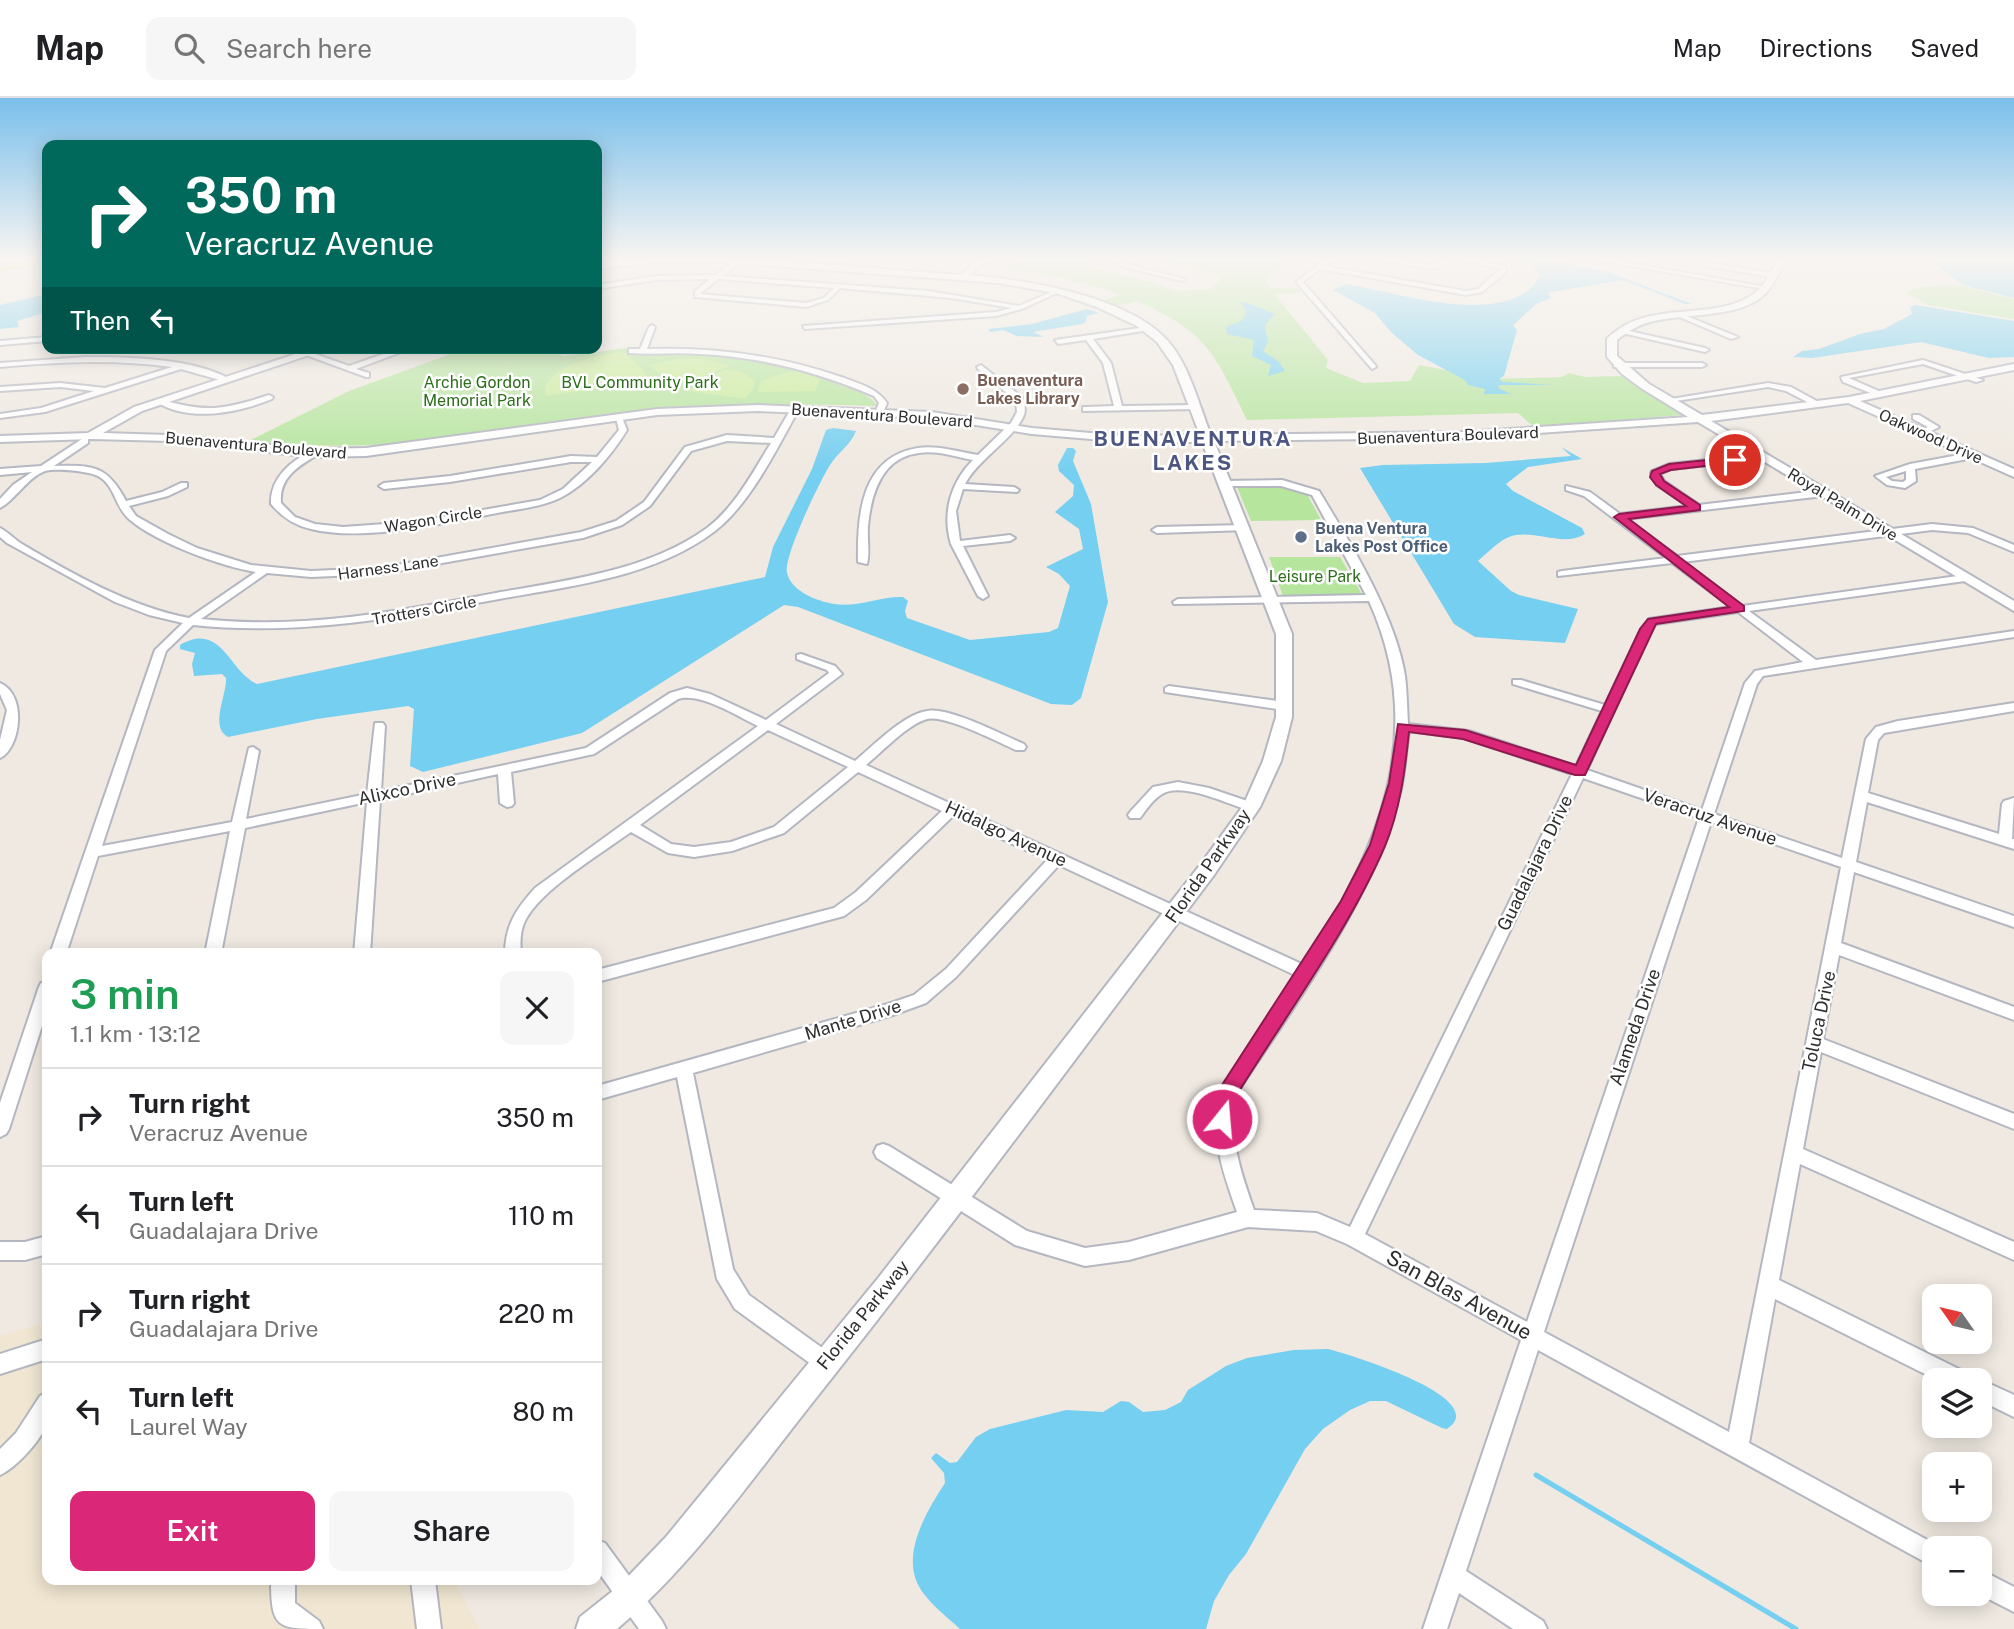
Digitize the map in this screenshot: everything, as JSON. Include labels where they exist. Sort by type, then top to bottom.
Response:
[{"type":"street","points":[[643,350],[651,328]]},
{"type":"street","name":"Florida Parkway","points":[[592,1629],[630,1597],[677,1548],[888,1286],[954,1197],[1177,912],[1251,807],[1272,761],[1284,706],[1284,634],[1196,407],[1169,349],[1144,328]]},
{"type":"street","points":[[1339,328],[1372,367]]},
{"type":"street","points":[[1626,328],[1620,331],[1611,345],[1612,357],[1617,365],[1702,365]]},
{"type":"street","points":[[1712,328],[1734,337]]},
{"type":"street","points":[[1058,342],[1147,330]]},
{"type":"street","points":[[1620,331],[1705,351]]},
{"type":"street","points":[[1088,338],[1107,363],[1119,408]]},
{"type":"street","points":[[0,342],[42,339]]},
{"type":"street","points":[[632,351],[726,351],[788,362],[877,394],[883,403],[878,415]]},
{"type":"street","points":[[54,361],[61,354]]},
{"type":"street","points":[[118,359],[126,354]]},
{"type":"street","points":[[0,505],[16,488],[88,438],[125,415],[159,401],[307,354],[366,375]]},
{"type":"street","points":[[348,369],[392,354]]},
{"type":"street","points":[[0,365],[118,359],[181,367],[227,380]]},
{"type":"street","points":[[1878,394],[1846,380],[1845,377],[1923,362],[1979,377]]},
{"type":"street","name":"Royal Palm Drive","points":[[1617,365],[1634,379],[2014,607]]},
{"type":"street","points":[[0,415],[42,410],[181,367]]},
{"type":"street","points":[[981,367],[1020,400],[1021,412],[1009,429],[978,458],[959,486],[951,511],[953,536],[983,596]]},
{"type":"street","name":"Buenaventura Boulevard","points":[[0,442],[88,438],[309,456],[399,455],[619,419],[716,409],[954,417],[1009,429],[1081,436],[1209,442],[1474,440],[1705,421],[1854,402],[1979,377],[2014,367]]},
{"type":"street","name":"Buenaventura Boulevard","points":[[1705,421],[1818,404],[1854,402],[1878,394],[2014,373]]},
{"type":"street","points":[[0,389],[60,385],[106,391]]},
{"type":"street","points":[[1669,400],[1768,385],[1788,389],[1818,404]]},
{"type":"street","points":[[159,401],[194,411],[235,411],[269,397]]},
{"type":"street","name":"Oakwood Drive","points":[[1854,402],[2014,472]]},
{"type":"street","points":[[1086,409],[1196,407]]},
{"type":"street","name":"Trotters Circle","points":[[0,531],[112,598],[143,611],[190,622],[288,627],[372,620],[588,579],[646,563],[694,540],[730,514],[793,412]]},
{"type":"street","points":[[1916,417],[1935,427],[1922,432]]},
{"type":"street","name":"Wagon Circle","points":[[309,456],[279,479],[274,491],[276,504],[293,519],[312,526],[358,530],[402,526],[542,502],[575,487],[623,430],[619,419]]},
{"type":"street","name":"Harness Lane","points":[[0,472],[100,472],[108,478],[129,514],[141,523],[219,562],[263,572],[317,575],[380,571],[583,534],[618,523],[647,504],[688,449],[727,438],[774,441]]},
{"type":"street","points":[[863,562],[864,511],[867,498],[885,465],[897,456],[917,450],[934,450],[978,458]]},
{"type":"street","points":[[1910,467],[1975,455]]},
{"type":"street","points":[[1696,508],[1660,483],[1655,473],[1669,467],[1764,457]]},
{"type":"street","points":[[384,486],[450,480],[570,459],[598,460]]},
{"type":"street","points":[[1226,483],[1282,482],[1316,493],[1387,634],[1399,676],[1403,727],[1396,783],[1378,845],[1348,903],[1306,973],[1228,1091],[1224,1110],[1223,1147],[1248,1217]]},
{"type":"street","points":[[122,505],[165,494],[184,485]]},
{"type":"street","points":[[959,486],[1014,490]]},
{"type":"street","points":[[1569,488],[1587,494],[1619,517],[1812,663]]},
{"type":"street","points":[[1619,517],[1824,493]]},
{"type":"street","points":[[1562,574],[1952,527],[1970,530],[2014,549]]},
{"type":"street","points":[[1157,530],[1244,528]]},
{"type":"street","points":[[957,544],[1010,538]]},
{"type":"street","points":[[60,948],[161,649],[190,622],[263,572]]},
{"type":"street","name":"Guadalajara Drive","points":[[1354,1238],[1580,772],[1646,629],[1653,621],[1965,578]]},
{"type":"street","points":[[1178,602],[1371,598]]},
{"type":"street","name":"Alameda Drive","points":[[1435,1629],[1751,683],[1759,673],[1812,663],[2014,634]]},
{"type":"street","points":[[513,948],[517,916],[540,892],[836,674],[831,668],[801,657]]},
{"type":"street","points":[[1517,682],[1609,709]]},
{"type":"street","points":[[0,687],[7,692],[15,714],[0,754]]},
{"type":"street","points":[[1169,690],[1284,706]]},
{"type":"street","name":"Alixco Drive","points":[[93,852],[239,825],[590,751],[674,696],[687,692],[706,696]]},
{"type":"street","name":"Hidalgo Avenue","points":[[706,696],[1306,973]]},
{"type":"street","name":"Toluca Drive","points":[[1737,1448],[1872,739],[1881,730],[1898,725],[2014,707]]},
{"type":"street","points":[[631,826],[668,848],[694,852],[732,846],[779,830],[912,721],[928,714],[946,716],[1020,747]]},
{"type":"street","points":[[362,948],[379,726]]},
{"type":"street","name":"Veracruz Avenue","points":[[1403,727],[1465,734],[2014,922]]},
{"type":"street","points":[[214,948],[253,751]]},
{"type":"street","points":[[505,769],[507,803]]},
{"type":"street","points":[[1135,815],[1158,790],[1172,786],[1193,789],[1251,807]]},
{"type":"street","points":[[1863,796],[2010,842],[2009,804],[2014,802]]},
{"type":"street","points":[[602,975],[839,912],[861,896],[951,809]]},
{"type":"street","name":"Mante Drive","points":[[602,1092],[890,1010],[920,999],[951,973],[1057,858]]},
{"type":"street","points":[[1834,947],[2014,1014]]},
{"type":"street","points":[[0,1129],[42,1002]]},
{"type":"street","points":[[1814,1042],[2014,1122]]},
{"type":"street","points":[[684,1068],[724,1272],[742,1302],[825,1362]]},
{"type":"street","name":"San Blas Avenue","points":[[883,1152],[1022,1239],[1085,1257],[1129,1251],[1248,1217],[1317,1222],[1354,1238],[1922,1549]]},
{"type":"street","points":[[1793,1153],[2014,1251]]},
{"type":"street","points":[[0,1251],[25,1251],[42,1246]]},
{"type":"street","points":[[1768,1285],[1936,1368]]},
{"type":"street","points":[[0,1364],[42,1351]]},
{"type":"street","points":[[1992,1395],[2014,1406]]},
{"type":"street","points":[[0,1465],[23,1441],[42,1411]]},
{"type":"street","points":[[602,1558],[654,1629]]},
{"type":"street","points":[[1453,1576],[1535,1629]]},
{"type":"street","points":[[283,1585],[284,1609],[311,1629]]},
{"type":"street","points":[[424,1585],[429,1629]]},
{"type":"street","points":[[1992,1588],[2014,1600]]},
{"type":"shaded area","points":[[42,1323],[42,1585],[457,1585],[479,1629],[0,1629],[0,1336]]},
{"type":"green space","points":[[1186,328],[1302,328],[1328,360],[1326,368],[1363,383],[1410,381],[1419,365],[1495,379],[1562,377],[1569,373],[1585,377],[1621,376],[1682,415],[1534,427],[1518,413],[1247,420],[1226,377],[1206,347]]},
{"type":"green space","points":[[628,348],[630,353],[685,353],[762,362],[861,392],[877,406],[754,404],[662,409],[442,439],[348,446],[251,440],[349,391],[451,354],[562,356],[602,354],[602,351]]},
{"type":"green space","name":"BVL Community Park","points":[[623,352],[643,369],[650,381],[546,396],[545,387],[559,371],[580,361]]},
{"type":"green space","points":[[677,359],[704,359],[730,366],[697,379],[680,381],[660,374],[649,365]]},
{"type":"green space","points":[[726,369],[742,372],[754,380],[754,388],[745,399],[688,391],[702,381]]},
{"type":"green space","points":[[797,370],[820,379],[815,391],[758,392],[761,382]]},
{"type":"green space","points":[[1288,486],[1306,492],[1321,520],[1251,521],[1237,487]]},
{"type":"green space","name":"Leisure Park","points":[[1269,557],[1340,557],[1362,594],[1283,596]]},
{"type":"water","points":[[1055,328],[1033,332],[1044,337],[1017,336],[1003,330],[990,332],[989,329]]},
{"type":"water","points":[[1226,328],[1266,328],[1268,342],[1263,351],[1279,362],[1285,371],[1268,376],[1271,365],[1252,356],[1254,340],[1227,334]]},
{"type":"water","points":[[1388,328],[1516,328],[1504,376],[1499,379],[1503,382],[1554,385],[1499,385],[1498,388],[1511,394],[1484,394],[1485,389],[1468,385],[1465,380],[1418,355]]},
{"type":"water","points":[[2014,328],[2014,357],[1989,358],[1921,342],[1812,358],[1793,357],[1802,351],[1819,349],[1860,334],[1884,329]]},
{"type":"water","points":[[833,428],[856,431],[851,441],[830,465],[803,519],[787,564],[790,580],[806,594],[834,604],[903,597],[908,601],[905,611],[907,618],[970,640],[1049,632],[1058,628],[1070,586],[1059,574],[1046,567],[1083,549],[1079,529],[1055,512],[1073,496],[1074,485],[1059,471],[1058,465],[1067,448],[1076,451],[1073,461],[1091,504],[1108,602],[1081,698],[1072,705],[1051,704],[798,607],[784,605],[582,733],[423,772],[410,766],[414,709],[408,706],[317,719],[228,737],[222,732],[219,718],[226,678],[222,674],[194,676],[192,664],[195,653],[180,649],[180,645],[194,639],[206,639],[215,643],[247,678],[257,684],[765,577],[773,547],[812,469],[826,430]]},
{"type":"water","points":[[1561,447],[1582,459],[1528,467],[1506,484],[1513,491],[1582,528],[1585,534],[1567,539],[1527,535],[1509,537],[1478,561],[1519,595],[1578,609],[1565,643],[1475,637],[1454,624],[1360,468],[1485,463],[1571,456]]},
{"type":"water","points":[[1328,1349],[1412,1379],[1451,1404],[1456,1417],[1447,1429],[1386,1401],[1370,1401],[1350,1410],[1323,1429],[1305,1449],[1246,1554],[1229,1575],[1214,1601],[1206,1629],[960,1629],[924,1594],[916,1581],[913,1567],[917,1537],[929,1509],[945,1483],[944,1473],[931,1458],[936,1453],[950,1463],[957,1462],[976,1437],[990,1429],[1066,1410],[1103,1412],[1121,1401],[1129,1402],[1143,1412],[1165,1410],[1181,1402],[1188,1390],[1226,1366],[1247,1358],[1294,1350]]},
{"type":"waterway","points":[[1536,1475],[1796,1629]]},
{"type":"place","name":"Buenaventura Lakes Library","points":[[963,389]]},
{"type":"place","name":"Buena Ventura Lakes Post Office","points":[[1301,537]]},
{"type":"district","name":"BUENAVENTURA LAKES","points":[[1193,451]]},
{"type":"route","points":[[1222,1119],[1228,1091],[1306,973],[1348,903],[1378,845],[1396,783],[1403,727],[1465,734],[1580,772],[1646,629],[1653,621],[1740,609],[1619,517],[1696,508],[1660,483],[1655,473],[1669,467],[1735,460]]},
{"type":"park label","name":"Archie Gordon Memorial Park","points":[[477,391]]}]
